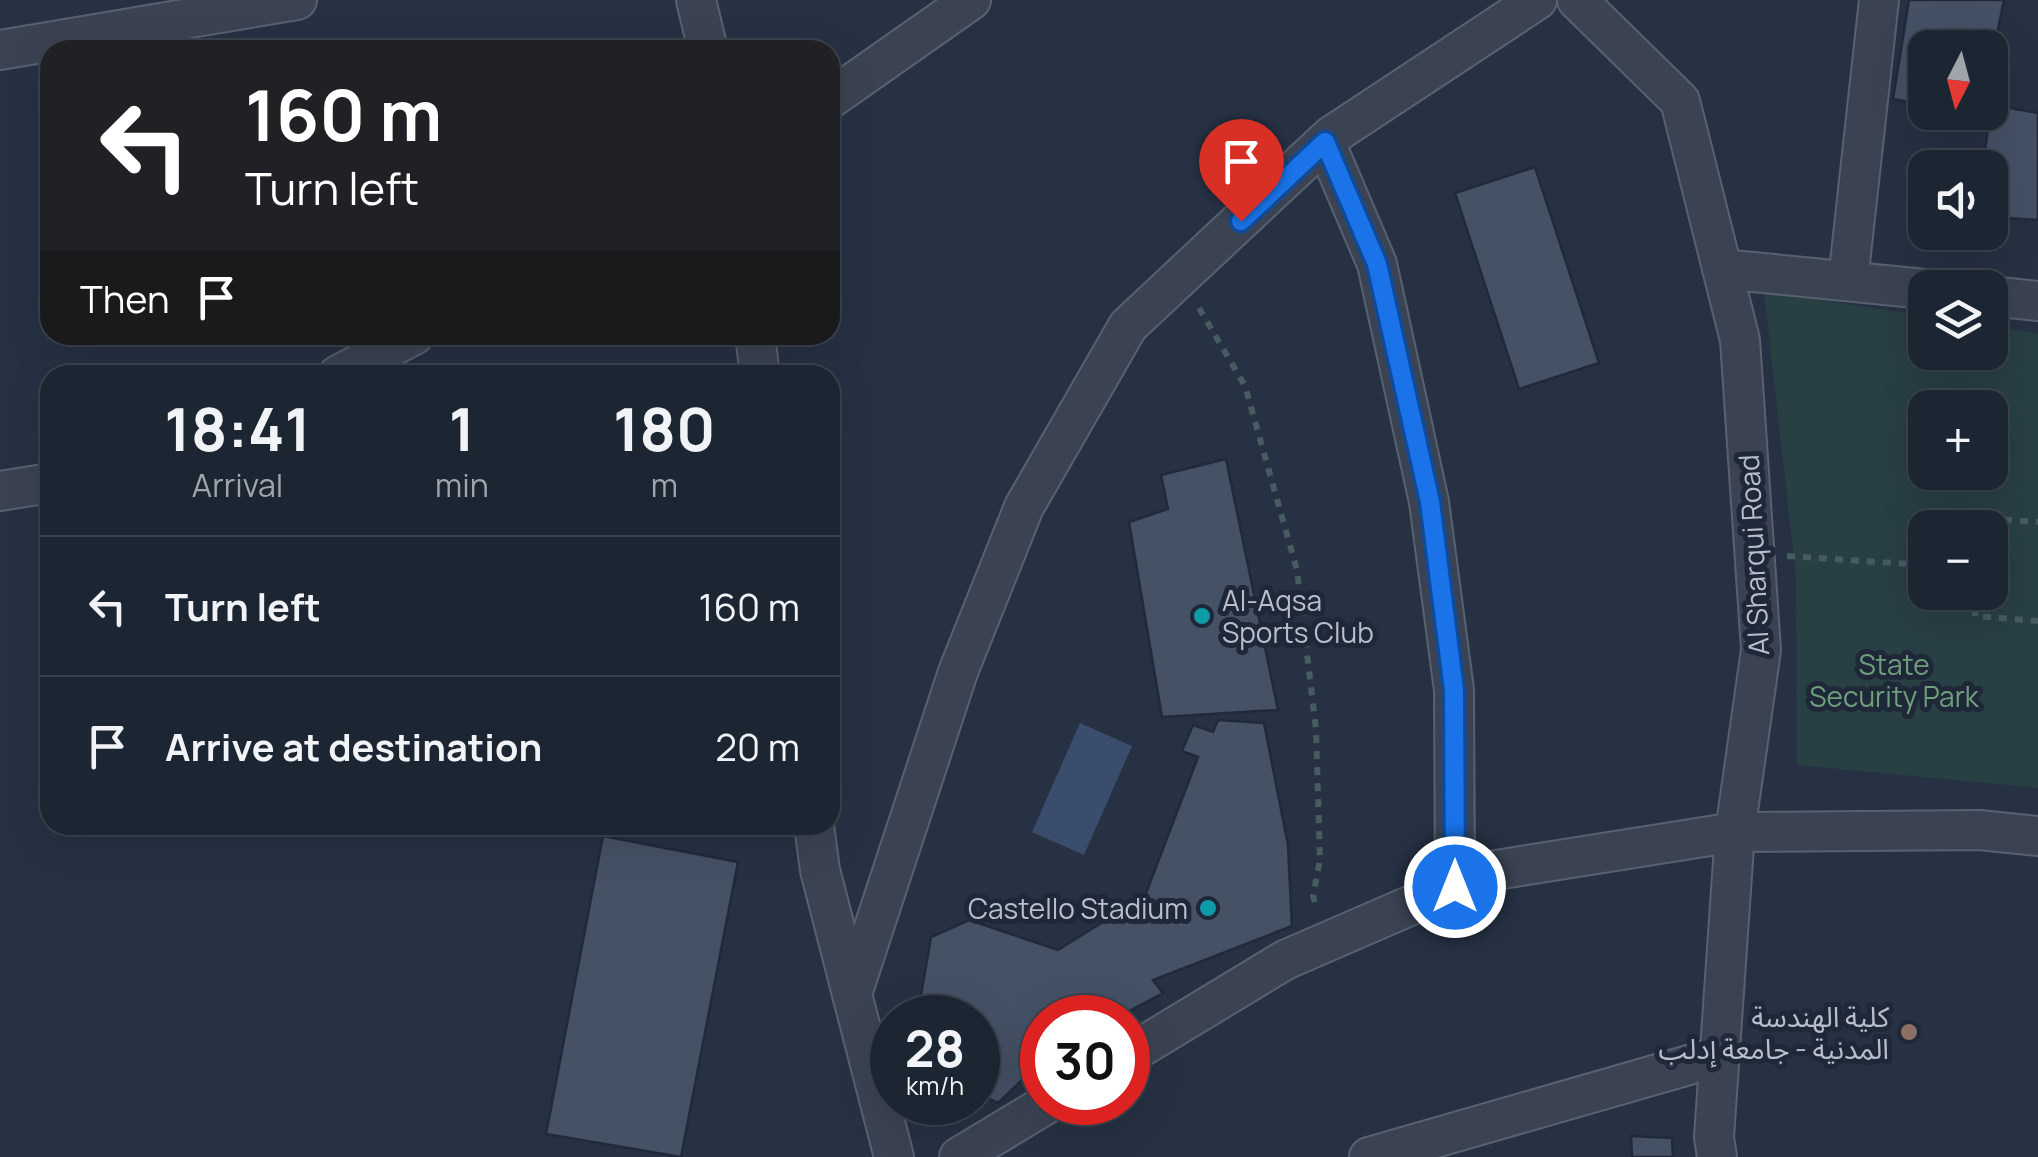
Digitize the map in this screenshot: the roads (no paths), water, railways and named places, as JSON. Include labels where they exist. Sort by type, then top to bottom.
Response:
[{"type":"street","points":[[59,40],[297,0]]},
{"type":"street","points":[[696,0],[706,40]]},
{"type":"street","points":[[840,92],[970,0]]},
{"type":"street","points":[[852,994],[958,672],[1024,508],[1128,326],[1325,142],[1537,0]]},
{"type":"street","name":"Al Sharqui Road","points":[[1578,0],[1680,102],[1740,340],[1761,650],[1735,832],[1714,1136],[1716,1157]]},
{"type":"street","points":[[1848,282],[1879,0]]},
{"type":"street","points":[[0,50],[40,43]]},
{"type":"street","points":[[1325,142],[1377,264],[1430,502],[1454,690],[1455,887]]},
{"type":"street","points":[[1722,269],[1908,288]]},
{"type":"street","points":[[2008,298],[2038,301]]},
{"type":"street","points":[[366,365],[396,354]]},
{"type":"street","points":[[0,491],[40,485]]},
{"type":"street","points":[[1150,1042],[1285,960],[1490,871],[1735,832],[1979,830],[2038,836]]},
{"type":"street","points":[[815,835],[820,870],[894,1157]]},
{"type":"street","points":[[1370,1157],[1720,1056]]},
{"type":"street","points":[[960,1157],[1020,1120]]},
{"type":"water","points":[[1080,723],[1132,746],[1084,855],[1032,832]]},
{"type":"place","name":"Al-Aqsa Sports Club","points":[[1202,616]]},
{"type":"place","name":"Castello Stadium","points":[[1208,908]]},
{"type":"place","name":"كلية الهندسة المدنية - جامعة إدلب","points":[[1909,1032]]},
{"type":"park label","name":"State Security Park","points":[[1894,680]]}]
